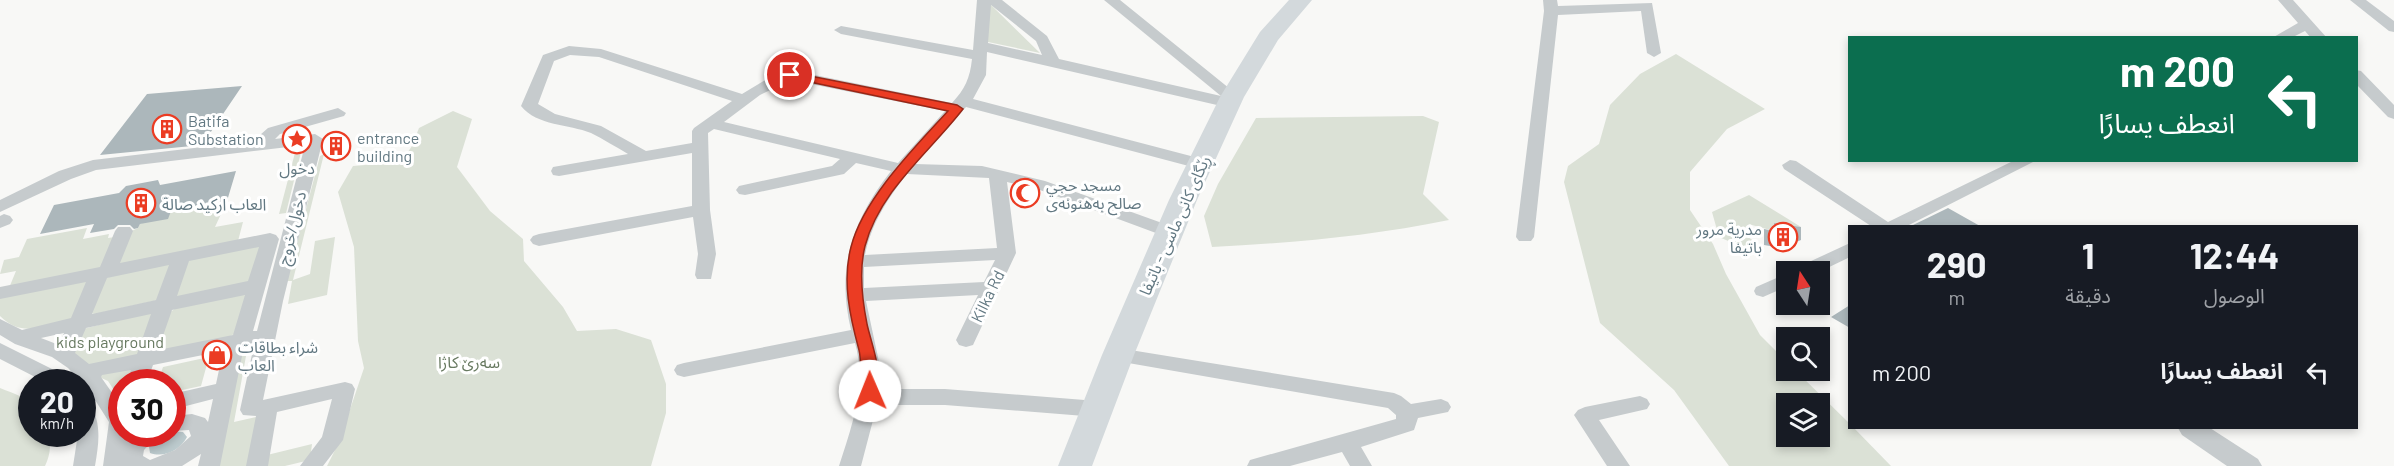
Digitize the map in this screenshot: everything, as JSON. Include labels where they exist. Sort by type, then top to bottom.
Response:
[{"type":"main road","name":"ڕێگای کانی ماسی - باتيفا","points":[[1075,466],[1118,355],[1170,232],[1231,100],[1268,37],[1305,1]]},
{"type":"street","points":[[850,466],[868,397],[870,365],[862,335],[856,295],[858,248],[868,217],[903,169],[971,92],[978,75],[984,0]]},
{"type":"street","points":[[993,0],[1042,39],[1053,63]]},
{"type":"street","points":[[1111,0],[1231,100]]},
{"type":"street","points":[[2285,0],[2318,36]]},
{"type":"street","points":[[2357,0],[2394,28]]},
{"type":"street","points":[[1525,237],[1551,5],[1647,6],[1654,53]]},
{"type":"street","points":[[2283,36],[2307,24]]},
{"type":"street","points":[[841,30],[1053,63],[1231,100]]},
{"type":"street","points":[[644,156],[595,129],[549,117],[530,106],[548,58],[569,50],[601,53],[744,100]]},
{"type":"street","points":[[704,275],[707,254],[701,210],[700,131],[744,100],[780,78],[790,75],[960,105],[1200,164]]},
{"type":"street","points":[[2358,76],[2394,114]]},
{"type":"street","points":[[1,216],[65,175],[93,165],[257,144],[274,131],[338,113]]},
{"type":"street","points":[[712,124],[903,169],[982,171],[1045,186],[1170,232]]},
{"type":"street","name":"دخول/خروج","points":[[257,144],[315,139],[266,336]]},
{"type":"street","points":[[559,171],[701,146]]},
{"type":"street","points":[[744,190],[838,170],[852,157]]},
{"type":"street","points":[[1896,225],[2025,162]]},
{"type":"street","points":[[1790,165],[1880,225]]},
{"type":"street","points":[[856,261],[1007,253],[997,175]]},
{"type":"street","points":[[538,240],[701,210]]},
{"type":"street","points":[[64,356],[124,231]]},
{"type":"street","points":[[0,293],[270,239],[238,341],[226,389],[209,434],[209,466]]},
{"type":"street","points":[[1825,261],[1848,250]]},
{"type":"street","name":"Kilka Rd","points":[[966,340],[1007,253]]},
{"type":"street","points":[[142,369],[181,257]]},
{"type":"street","points":[[1763,291],[1776,284]]},
{"type":"street","points":[[22,339],[35,332],[256,286]]},
{"type":"street","points":[[856,295],[992,288]]},
{"type":"street","points":[[0,326],[12,335],[64,356],[81,369]]},
{"type":"street","points":[[684,370],[862,335]]},
{"type":"street","points":[[96,369],[266,336],[250,410],[345,389],[332,440],[311,466]]},
{"type":"street","points":[[0,351],[35,369]]},
{"type":"street","points":[[1118,355],[1394,401],[1407,412],[1441,407]]},
{"type":"street","points":[[96,383],[108,398]]},
{"type":"street","points":[[186,402],[226,389]]},
{"type":"street","points":[[868,397],[945,397],[1097,409]]},
{"type":"street","points":[[1619,466],[1585,415],[1641,404]]},
{"type":"street","points":[[257,466],[268,406]]},
{"type":"street","points":[[1258,466],[1347,443],[1407,424],[1407,412]]},
{"type":"street","points":[[186,422],[198,424],[209,434]]},
{"type":"street","points":[[2192,429],[2248,466]]},
{"type":"street","points":[[132,447],[140,462],[191,450],[209,434]]},
{"type":"street","points":[[1347,443],[1361,466]]},
{"type":"street","points":[[84,466],[87,447]]},
{"type":"green space","points":[[988,2],[1040,53],[988,42]]},
{"type":"green space","points":[[1676,54],[1765,109],[1727,129],[1690,172],[1690,210],[1713,244],[1726,274],[1760,335],[1776,351],[1776,381],[1806,381],[1818,393],[1776,393],[1776,447],[1830,447],[1830,404],[1848,422],[1848,429],[1855,429],[1891,466],[1729,466],[1674,390],[1600,323],[1564,182],[1568,166],[1599,144],[1610,105],[1640,74]]},
{"type":"green space","name":"سەرێ کاژا","points":[[453,111],[472,119],[457,167],[490,211],[523,239],[524,261],[563,307],[577,331],[616,329],[651,340],[666,384],[666,413],[651,466],[327,466],[339,442],[364,368],[358,341],[354,247],[338,192],[353,166],[401,162],[412,146],[419,128]]},
{"type":"green space","points":[[1423,116],[1439,122],[1423,194],[1449,220],[1331,238],[1212,247],[1204,216],[1218,184],[1256,118]]},
{"type":"green space","points":[[303,144],[286,213],[279,214],[297,145]]},
{"type":"green space","points":[[324,154],[293,280],[310,274],[315,241],[335,237],[327,295],[288,304],[292,281],[287,281],[320,156]]},
{"type":"green space","points":[[1749,195],[1801,227],[1774,223],[1774,231],[1752,225],[1740,231],[1755,242],[1742,247],[1719,237],[1712,212]]},
{"type":"green space","points":[[227,201],[215,227],[243,222],[238,241],[114,266],[127,233],[138,228],[140,224],[171,211]]},
{"type":"green space","points":[[87,228],[83,239],[109,234],[108,238],[115,237],[102,269],[9,288],[16,271],[0,274],[4,260],[19,257],[27,239]]},
{"type":"green space","points":[[256,245],[260,248],[250,282],[180,298],[173,297],[183,265],[193,258]]},
{"type":"green space","name":"kids playground","points":[[167,263],[171,266],[158,300],[95,314],[90,313],[105,278]]},
{"type":"green space","points":[[88,279],[73,319],[26,329],[9,323],[0,316],[0,297]]},
{"type":"green space","points":[[242,293],[247,297],[236,333],[227,338],[162,351],[155,350],[166,315],[176,308]]},
{"type":"green space","name":"kids playground","points":[[149,312],[152,315],[139,355],[87,366],[72,354],[83,329]]},
{"type":"green space","points":[[248,345],[234,422],[261,416],[251,466],[217,466],[240,347]]},
{"type":"green space","points":[[209,357],[201,386],[186,389],[186,369],[162,369]]},
{"type":"green space","points":[[108,372],[108,381],[99,377]]},
{"type":"green space","points":[[0,388],[18,396],[18,447],[50,447],[50,450],[45,466],[0,466]]},
{"type":"green space","points":[[312,444],[310,460],[285,466],[261,466],[263,456]]},
{"type":"shaded area","points":[[149,447],[179,447],[166,454],[150,453]]},
{"type":"building","name":"Batifa Substation","points":[[242,86],[202,145],[100,155],[147,94]]},
{"type":"building","name":"العاب اركيد صالة","points":[[236,171],[227,201],[171,211],[168,219],[140,224],[134,229],[130,225],[118,225],[114,229],[90,233],[94,224],[40,234],[54,205],[119,193],[126,186],[158,180],[160,185]]},
{"type":"building","points":[[1948,208],[1978,225],[1913,225]]},
{"type":"building","name":"مدرية مرور باتيفا","points":[[1774,223],[1801,227],[1801,240],[1782,248],[1764,245],[1764,229],[1774,231]]},
{"type":"building","points":[[1848,306],[1848,327],[1831,317]]},
{"type":"place","name":"Batifa Substation","points":[[167,129]]},
{"type":"place","name":"دخول","points":[[297,139]]},
{"type":"place","name":"entrance building","points":[[336,146]]},
{"type":"place","name":"مسجد حجي صالح بەھنونەی","points":[[1025,193]]},
{"type":"place","name":"العاب اركيد صالة","points":[[141,203]]},
{"type":"place","name":"مدرية مرور باتيفا","points":[[1783,237]]},
{"type":"place","name":"شراء بطاقات العاب","points":[[217,355]]},
{"type":"route","points":[[790,75],[957,109],[915,154],[868,217],[858,248],[854,285],[859,323],[870,365],[870,391]]}]
